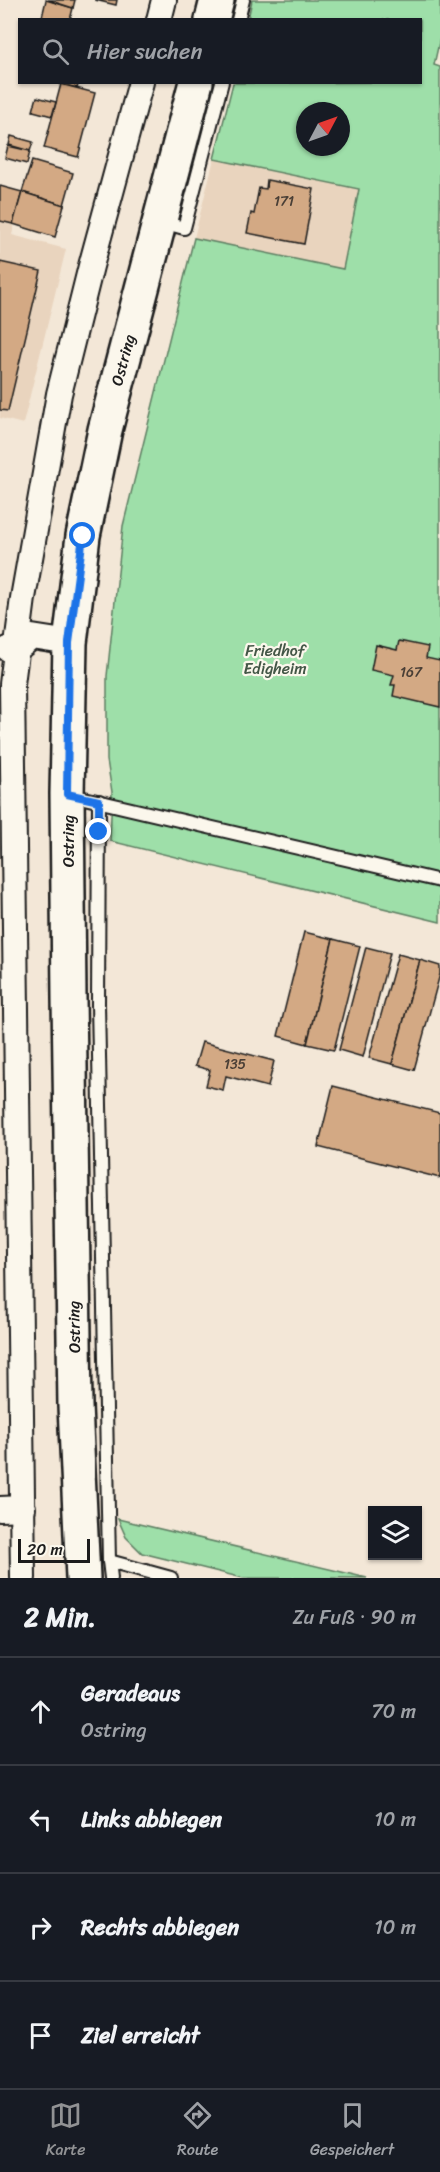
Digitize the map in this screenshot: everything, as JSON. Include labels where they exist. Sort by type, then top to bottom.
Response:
[{"type":"street","points":[[160,18],[164,0]]},
{"type":"street","points":[[212,18],[217,0]]},
{"type":"street","points":[[23,1578],[12,1508],[12,684],[8,649],[23,598],[59,394],[140,84]]},
{"type":"street","name":"Ostring","points":[[96,1570],[75,1406],[67,794],[69,643],[83,536],[105,430],[195,84]]},
{"type":"street","points":[[8,649],[32,637],[69,643]]},
{"type":"lane","points":[[238,18],[243,0]]},
{"type":"lane","points":[[160,221],[184,228],[221,84]]},
{"type":"lane","points":[[67,794],[440,881]]},
{"type":"lane","points":[[96,1570],[99,801]]},
{"type":"lane","points":[[96,1570],[111,1578]]},
{"type":"lane","points":[[96,1570],[171,1578]]},
{"type":"shaded area","points":[[214,159],[359,188],[343,269],[194,238]]},
{"type":"shaded area","points":[[0,186],[22,192],[12,235],[66,249],[23,424],[0,418]]},
{"type":"green space","name":"Friedhof Edigheim","points":[[252,0],[440,0],[440,38],[434,65],[440,67],[440,922],[110,841],[112,792],[107,760],[107,676],[123,526],[194,238],[343,269],[359,189],[214,159],[233,84],[422,84],[422,18],[248,18]]},
{"type":"green space","points":[[118,1519],[367,1578],[243,1578],[142,1553],[126,1537]]},
{"type":"building","points":[[46,0],[73,8],[70,18],[42,17]]},
{"type":"building","points":[[48,0],[75,0],[73,8]]},
{"type":"building","points":[[95,0],[117,0],[116,5]]},
{"type":"building","points":[[61,84],[78,84],[77,88]]},
{"type":"building","points":[[61,84],[95,93],[78,157],[44,148]]},
{"type":"building","points":[[37,97],[56,102],[52,116],[33,111]]},
{"type":"building","points":[[11,136],[33,142],[30,151],[9,145]]},
{"type":"building","points":[[8,146],[30,151],[27,164],[5,158]]},
{"type":"building","points":[[32,161],[73,173],[64,205],[22,192]]},
{"type":"building","points":[[267,180],[314,189],[304,244],[247,233],[251,213],[254,214],[259,188],[266,189]]},
{"type":"building","points":[[0,186],[22,192],[13,224],[0,221]]},
{"type":"building","points":[[22,192],[64,205],[55,237],[13,224]]},
{"type":"building","points":[[0,262],[41,271],[8,411],[0,410]]},
{"type":"building","points":[[399,641],[428,647],[426,658],[440,661],[440,707],[393,696],[395,685],[391,685],[394,675],[371,670],[376,645],[397,650]]},
{"type":"building","points":[[304,932],[333,939],[307,1044],[278,1036]]},
{"type":"building","points":[[333,939],[360,946],[334,1050],[307,1044]]},
{"type":"building","points":[[366,947],[390,953],[363,1057],[339,1050]]},
{"type":"building","points":[[398,954],[420,960],[392,1064],[369,1058]]},
{"type":"building","points":[[420,960],[440,966],[440,974],[414,1070],[392,1064]]},
{"type":"building","points":[[202,1042],[274,1061],[268,1087],[226,1076],[223,1090],[206,1086],[210,1070],[195,1066]]},
{"type":"building","points":[[333,1086],[440,1113],[440,1178],[318,1147]]},
{"type":"route","points":[[83,536],[69,643],[67,794],[99,801],[99,832]]}]
